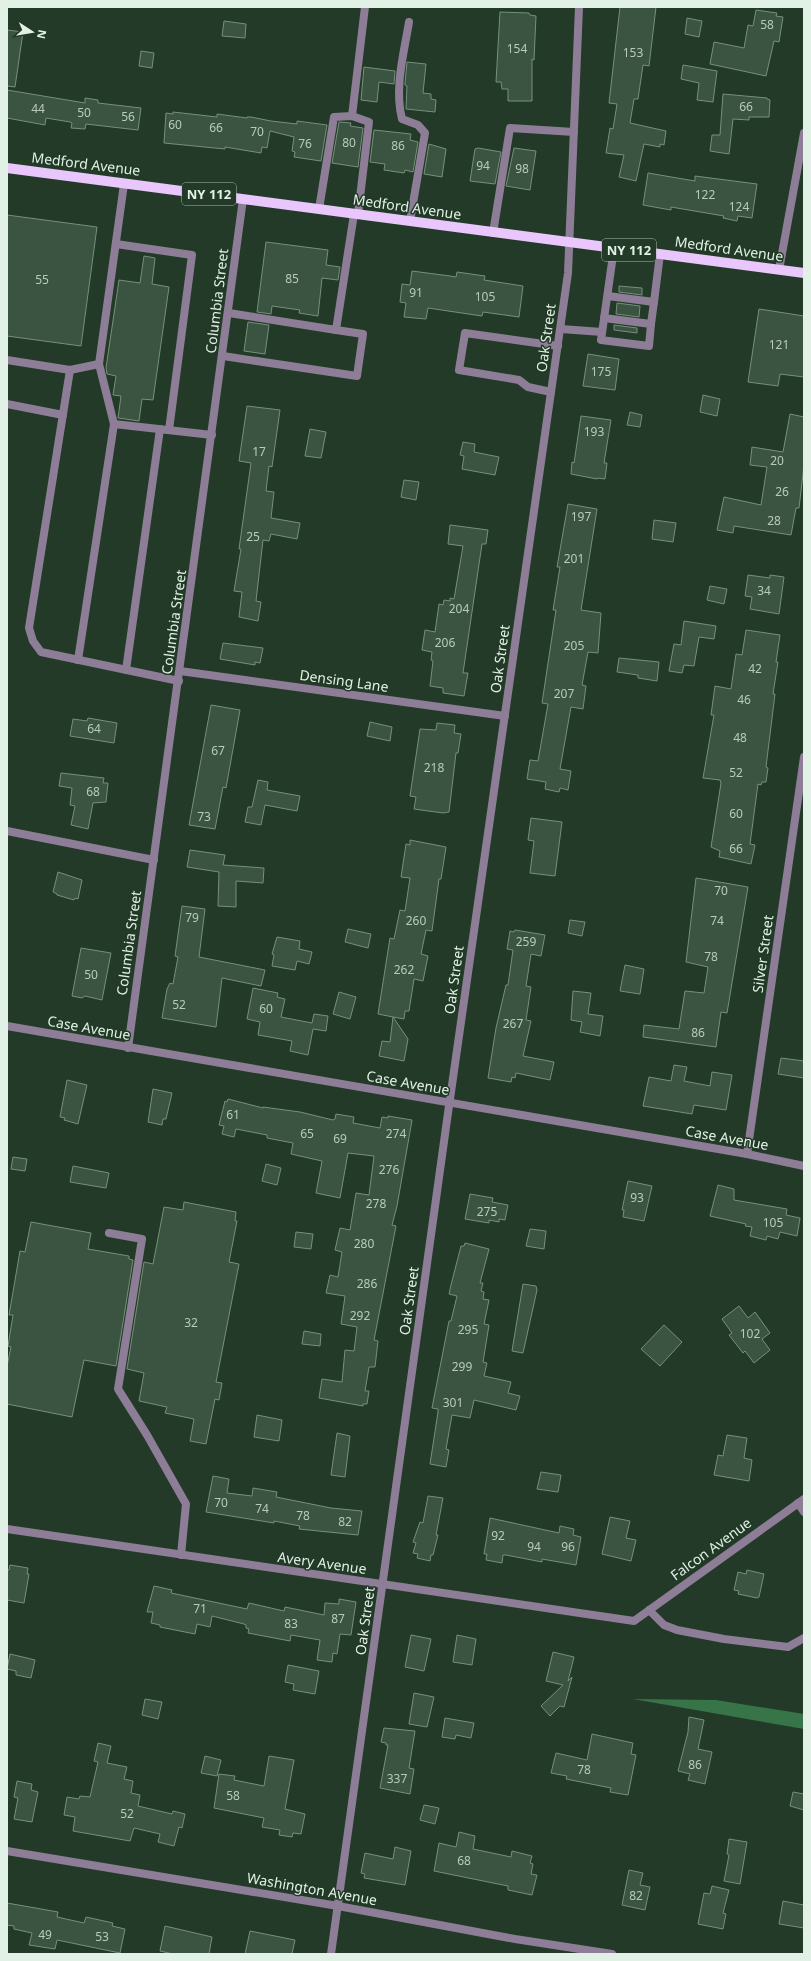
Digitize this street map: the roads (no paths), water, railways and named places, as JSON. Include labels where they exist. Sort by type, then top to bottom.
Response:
[{"type":"main road","name":"Medford Avenue","points":[[7,168],[804,273]]},
{"type":"street","points":[[352,116],[365,7]]},
{"type":"street","name":"Oak Street","points":[[331,1954],[449,1104],[561,329],[568,273],[570,242],[579,7]]},
{"type":"street","points":[[408,22],[399,86],[399,107],[402,119],[418,125],[425,133],[410,222]]},
{"type":"street","points":[[319,209],[334,117],[352,116],[369,122],[356,214],[336,330]]},
{"type":"street","points":[[493,233],[510,128],[574,132]]},
{"type":"street","points":[[779,270],[804,133]]},
{"type":"street","points":[[78,660],[114,424],[99,364],[124,184]]},
{"type":"street","name":"Columbia Street","points":[[128,1048],[229,313],[243,199]]},
{"type":"street","points":[[116,244],[192,255],[169,430]]},
{"type":"street","points":[[602,336],[614,248]]},
{"type":"street","points":[[561,329],[649,346],[660,254]]},
{"type":"street","points":[[608,296],[654,302]]},
{"type":"street","points":[[223,356],[358,376],[363,334],[229,313]]},
{"type":"street","points":[[604,318],[651,324]]},
{"type":"street","points":[[551,392],[528,387],[519,380],[459,370],[465,333],[558,346]]},
{"type":"street","points":[[7,360],[70,370],[99,364]]},
{"type":"street","points":[[70,370],[29,628],[33,641],[41,652],[179,681]]},
{"type":"street","points":[[7,404],[63,415]]},
{"type":"street","points":[[114,424],[212,435]]},
{"type":"street","points":[[126,670],[160,429]]},
{"type":"street","name":"Densing Lane","points":[[180,671],[505,716]]},
{"type":"street","name":"Silver Street","points":[[747,1154],[804,757]]},
{"type":"street","points":[[7,831],[154,860]]},
{"type":"street","name":"Case Avenue","points":[[7,1026],[449,1104],[747,1154],[804,1166]]},
{"type":"street","points":[[109,1233],[142,1239],[118,1389],[147,1435],[186,1504],[181,1555]]},
{"type":"street","points":[[801,1501],[804,1512]]},
{"type":"street","name":"Falcon Avenue","points":[[634,1621],[801,1501]]},
{"type":"street","name":"Avery Avenue","points":[[7,1529],[634,1621]]},
{"type":"street","points":[[649,1610],[664,1625],[677,1630],[724,1639],[788,1647],[804,1638]]},
{"type":"street","name":"Washington Avenue","points":[[7,1851],[338,1906],[515,1939],[612,1954]]}]
